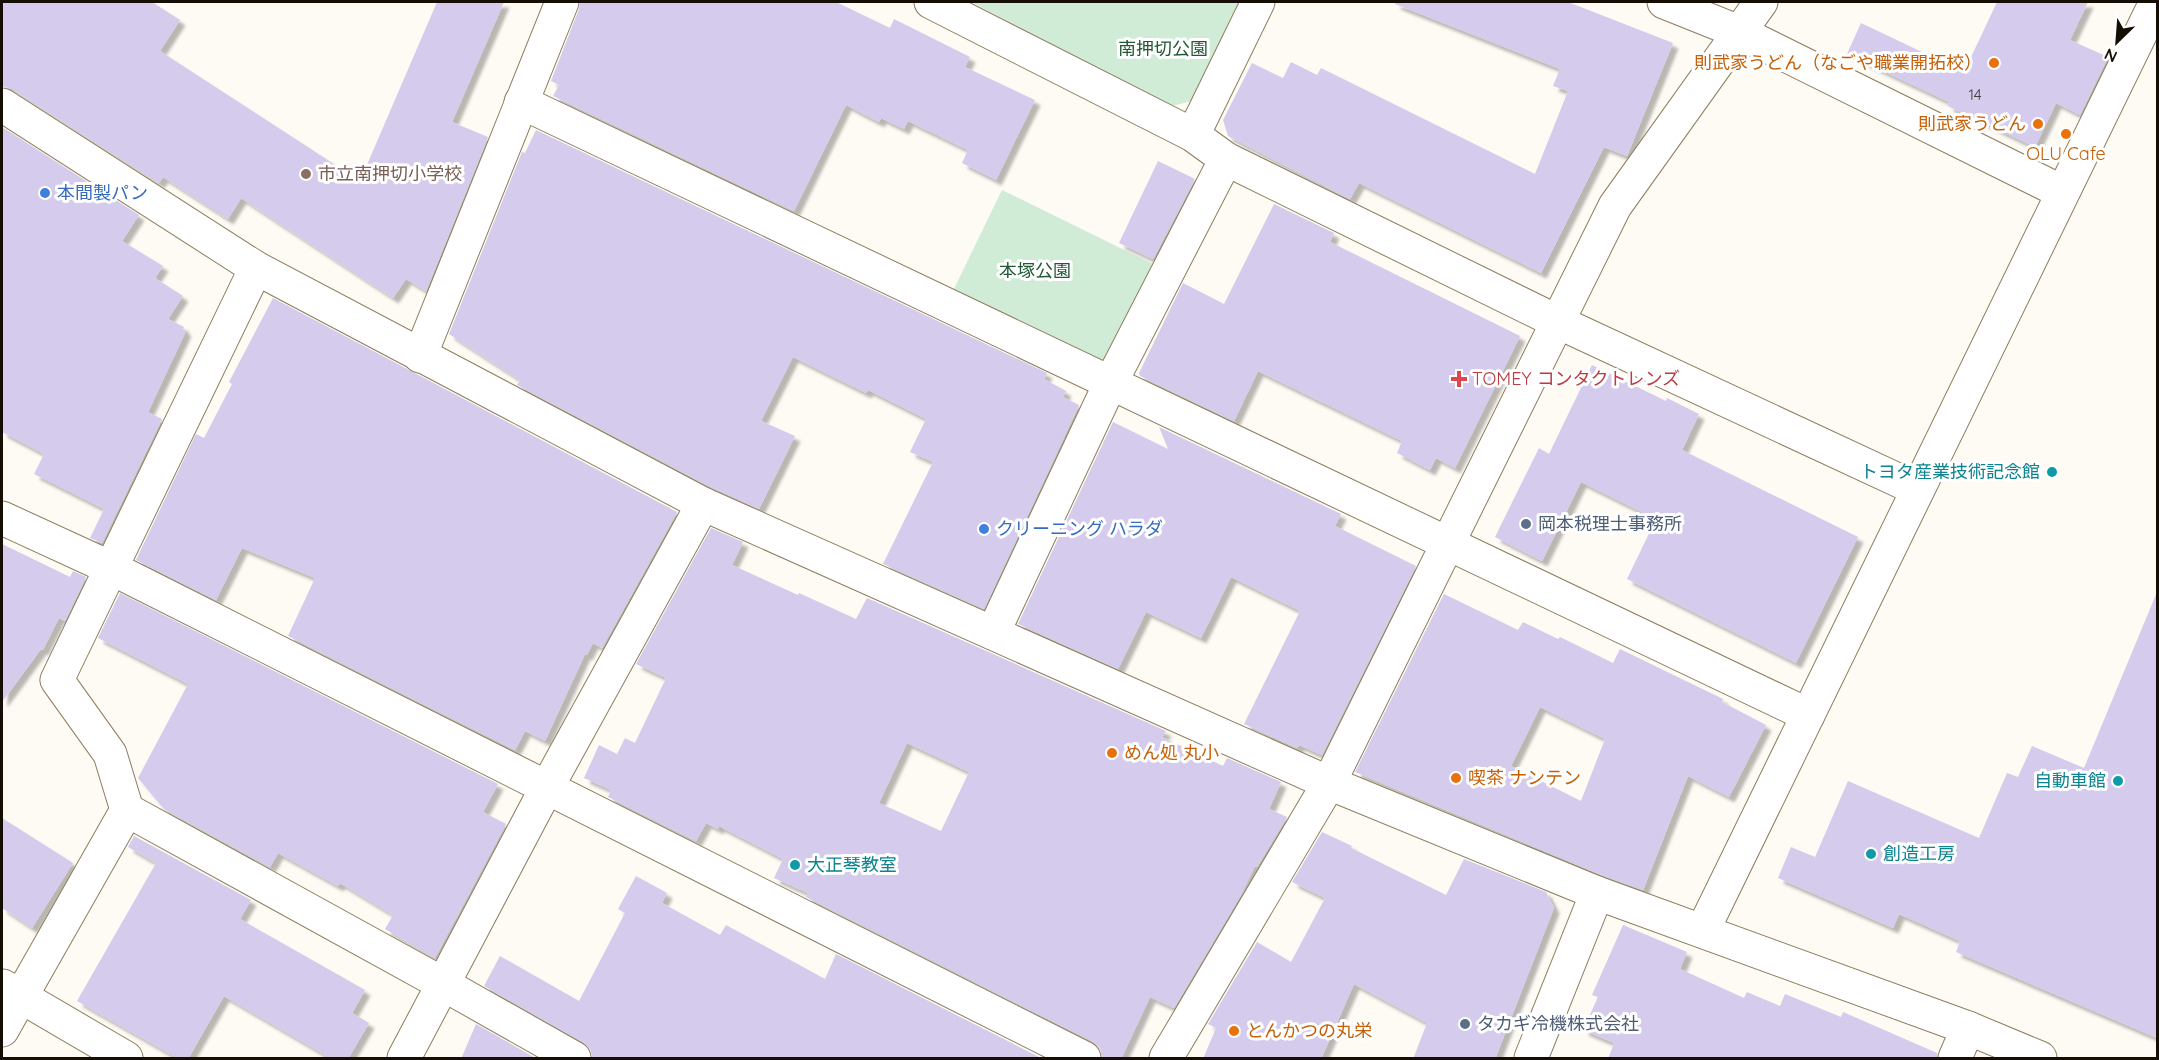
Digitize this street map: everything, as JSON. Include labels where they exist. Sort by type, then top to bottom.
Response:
[{"type":"street","points":[[420,356],[562,2]]},
{"type":"street","points":[[931,2],[1193,135],[1226,159],[1558,322],[1917,489]]},
{"type":"street","points":[[1193,135],[1258,2]]},
{"type":"street","points":[[1664,2],[1739,32],[2062,192]]},
{"type":"street","points":[[1166,1059],[1329,783],[1615,206],[1761,2]]},
{"type":"street","points":[[1703,930],[2156,2]]},
{"type":"street","points":[[521,102],[1808,715]]},
{"type":"street","points":[[2,105],[256,267],[420,356],[703,504],[1329,783],[1598,892],[1968,1028],[2040,1059]]},
{"type":"street","points":[[993,633],[1110,384],[1226,159]]},
{"type":"street","points":[[256,267],[113,568],[57,680],[111,754],[127,810],[574,1059]]},
{"type":"street","points":[[404,1059],[546,789],[703,504]]},
{"type":"street","points":[[2,518],[113,568],[546,789],[1084,1059]]},
{"type":"street","points":[[2,1030],[11,992],[127,810]]},
{"type":"street","points":[[1531,1059],[1598,892]]},
{"type":"street","points":[[11,992],[126,1059]]},
{"type":"street","points":[[1955,1059],[1968,1028]]},
{"type":"green space","name":"南押切公園","points":[[971,2],[1240,2],[1192,101],[1172,106]]},
{"type":"green space","name":"本塚公園","points":[[1002,190],[1159,267],[1113,358],[1096,366],[951,295]]},
{"type":"building","points":[[2,2],[152,2],[180,20],[160,51],[360,181],[437,2],[504,2],[452,122],[488,137],[426,291],[406,279],[393,298],[241,198],[228,219],[163,177],[159,183],[12,89],[2,86]]},
{"type":"building","points":[[580,2],[836,2],[890,28],[894,19],[970,57],[965,67],[1035,100],[996,180],[962,163],[968,150],[908,121],[904,129],[881,118],[879,122],[846,105],[794,211],[553,96],[559,85],[551,81]]},
{"type":"building","points":[[1395,2],[1568,2],[1673,43],[1627,156],[1604,147],[1541,273],[1359,183],[1350,199],[1228,136],[1223,120],[1252,63],[1283,78],[1291,62],[1317,75],[1321,68],[1535,174],[1568,91],[1553,86],[1560,69],[1395,4]]},
{"type":"building","points":[[1997,2],[2088,2],[2070,40],[2108,57],[2080,115],[2056,103],[2035,147],[1948,106],[1949,102],[1847,54],[1861,23],[1964,72]]},
{"type":"building","points":[[2,127],[139,215],[122,241],[163,266],[155,278],[183,296],[168,319],[184,327],[186,331],[148,412],[162,419],[102,543],[90,538],[104,509],[34,474],[44,454],[2,432]]},
{"type":"building","points":[[536,130],[1045,372],[1047,373],[1044,379],[1066,391],[1063,397],[1079,405],[984,609],[883,564],[933,462],[910,452],[926,419],[793,357],[761,421],[795,436],[759,509],[711,487],[517,385],[520,380],[449,334],[522,152],[525,153]]},
{"type":"building","points":[[1158,161],[1195,179],[1153,259],[1119,243]]},
{"type":"building","points":[[1274,204],[1334,233],[1330,242],[1520,336],[1455,468],[1436,458],[1430,470],[1397,453],[1402,441],[1258,371],[1234,421],[1140,376],[1139,373],[1183,283],[1224,304]]},
{"type":"building","points":[[273,298],[677,512],[602,648],[593,643],[587,655],[585,654],[545,741],[525,731],[515,750],[288,636],[315,578],[242,548],[216,600],[136,560],[196,434],[204,438],[232,384],[229,382]]},
{"type":"building","points":[[1592,365],[1666,401],[1667,398],[1699,414],[1682,450],[1858,537],[1796,663],[1627,579],[1656,519],[1581,482],[1542,561],[1495,537],[1539,448],[1549,454]]},
{"type":"building","points":[[1113,422],[1168,449],[1159,427],[1341,514],[1335,526],[1416,566],[1322,755],[1299,745],[1297,748],[1244,724],[1300,611],[1231,577],[1201,638],[1146,612],[1118,669],[1018,624]]},
{"type":"building","points":[[711,528],[743,542],[732,565],[798,595],[799,593],[856,619],[867,598],[1166,731],[1162,737],[1223,766],[1227,758],[1281,782],[1269,809],[1287,817],[1257,867],[1255,866],[1242,893],[1174,1008],[1150,997],[1121,1059],[1102,1059],[1100,1048],[1092,1041],[806,897],[808,893],[774,878],[783,859],[719,826],[718,829],[706,823],[696,841],[608,797],[611,790],[584,778],[599,745],[617,754],[625,738],[635,743],[666,678],[636,664]],"holes":[[[907,743],[969,772],[941,831],[879,803]]]},
{"type":"building","points":[[2,544],[70,577],[73,571],[86,577],[65,621],[59,618],[43,650],[41,649],[2,702]]},
{"type":"building","points":[[2157,592],[2157,1038],[1956,952],[1960,941],[1899,914],[1893,928],[1778,878],[1791,847],[1815,857],[1848,781],[1979,838],[2007,773],[2018,777],[2032,746],[2084,768]]},
{"type":"building","points":[[120,593],[498,784],[483,812],[506,824],[435,958],[385,929],[393,915],[340,883],[338,886],[278,853],[270,867],[164,809],[138,778],[188,684],[98,638]]},
{"type":"building","points":[[1444,594],[1518,630],[1523,622],[1613,663],[1620,649],[1723,699],[1722,702],[1766,725],[1729,797],[1688,776],[1643,890],[1604,876],[1355,772]],"holes":[[[1540,707],[1605,739],[1581,801],[1511,766]]]},
{"type":"building","points":[[2,818],[73,863],[32,928],[2,908]]},
{"type":"building","points":[[1322,832],[1446,895],[1464,859],[1546,892],[1554,908],[1495,1059],[1413,1059],[1427,1023],[1354,984],[1321,1059],[1203,1059],[1216,1028],[1208,1024],[1257,942],[1291,962],[1325,898],[1292,882]]},
{"type":"building","points":[[134,836],[251,900],[240,919],[365,990],[352,1013],[369,1023],[348,1059],[332,1059],[224,996],[188,1059],[179,1059],[77,1001],[156,863],[128,847]]},
{"type":"building","points":[[636,876],[667,893],[662,903],[720,935],[726,925],[825,979],[836,954],[1043,1059],[593,1059],[590,1049],[583,1042],[484,986],[500,956],[579,1001],[625,913],[618,909]]},
{"type":"building","points":[[1623,925],[1687,952],[1680,969],[1744,998],[1747,992],[1780,1006],[1785,994],[1841,1017],[1843,1012],[1937,1053],[1937,1059],[1608,1059],[1614,1043],[1583,1030],[1598,997],[1592,995]]},
{"type":"building","points":[[476,1024],[537,1059],[461,1059]]},
{"type":"place","name":"則武家うどん（なごや職業開拓校）","points":[[1994,63]]},
{"type":"place","name":"則武家うどん","points":[[2038,124]]},
{"type":"place","name":"OLU Cafe","points":[[2066,134]]},
{"type":"place","name":"市立南押切小学校","points":[[306,174]]},
{"type":"place","name":"本間製パン","points":[[45,193]]},
{"type":"place","name":"TOMEY コンタクトレンズ","points":[[1459,379]]},
{"type":"place","name":"トヨタ産業技術記念館","points":[[2052,472]]},
{"type":"place","name":"岡本税理士事務所","points":[[1526,524]]},
{"type":"place","name":"クリーニング ハラダ","points":[[984,529]]},
{"type":"place","name":"めん処 丸小","points":[[1112,753]]},
{"type":"place","name":"喫茶 ナンテン","points":[[1456,778]]},
{"type":"place","name":"自動車館","points":[[2118,781]]},
{"type":"place","name":"創造工房","points":[[1871,854]]},
{"type":"place","name":"大正琴教室","points":[[795,865]]},
{"type":"place","name":"タカギ冷機株式会社","points":[[1465,1024]]},
{"type":"place","name":"とんかつの丸栄","points":[[1234,1031]]}]
